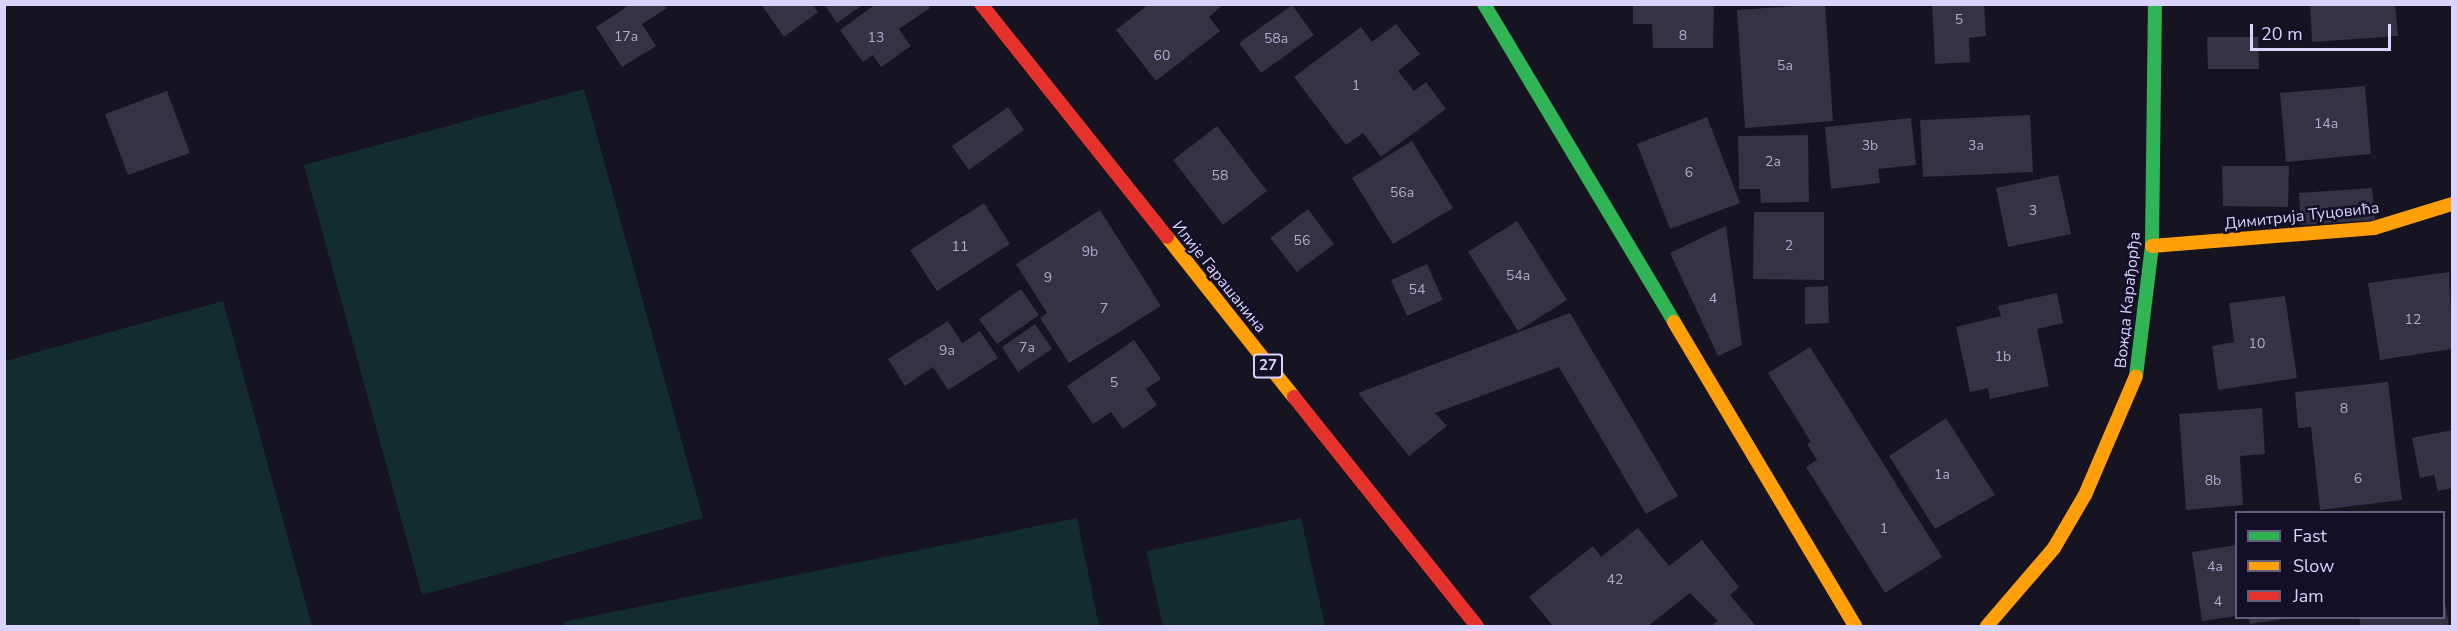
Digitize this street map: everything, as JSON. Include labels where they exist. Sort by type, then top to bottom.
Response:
[{"type":"main road","name":"Илије Гарашанина","points":[[981,4],[1477,627]]},
{"type":"main road","points":[[1484,4],[1855,627]]},
{"type":"main road","name":"Вожда Карађорђа","points":[[1987,627],[2054,548],[2085,495],[2132,394],[2140,362],[2152,246],[2155,4]]},
{"type":"main road","name":"Димитрија Туцовића","points":[[2152,246],[2374,228],[2452,204]]},
{"type":"green space","points":[[584,89],[703,518],[422,595],[304,165]]},
{"type":"green space","points":[[223,301],[312,626],[5,626],[5,361]]},
{"type":"green space","points":[[1077,518],[1099,626],[564,626],[563,622]]},
{"type":"green space","points":[[1301,518],[1325,626],[1163,626],[1146,551]]},
{"type":"building","points":[[631,4],[664,4],[667,8],[642,24],[656,46],[622,67],[596,27]]},
{"type":"building","points":[[761,4],[812,4],[818,12],[784,37]]},
{"type":"building","points":[[824,4],[864,4],[837,23]]},
{"type":"building","points":[[876,4],[928,4],[930,8],[899,29],[911,46],[881,67],[873,55],[863,62],[840,30]]},
{"type":"building","points":[[1149,4],[1224,4],[1209,17],[1220,31],[1156,81],[1116,30]]},
{"type":"building","points":[[1825,4],[1833,121],[1745,128],[1737,10]]},
{"type":"building","points":[[1932,4],[1984,4],[1986,36],[1969,38],[1970,62],[1935,64]]},
{"type":"building","points":[[2310,4],[2395,4],[2398,36],[2312,42]]},
{"type":"building","points":[[1292,5],[1314,35],[1261,73],[1239,43]]},
{"type":"building","points":[[1633,5],[1714,5],[1713,48],[1653,48],[1652,24],[1633,24]]},
{"type":"building","points":[[1396,24],[1420,54],[1398,71],[1414,91],[1426,82],[1446,109],[1381,157],[1363,133],[1346,145],[1294,77],[1361,27],[1372,42]]},
{"type":"building","points":[[2207,37],[2258,37],[2259,69],[2208,69]]},
{"type":"building","points":[[2365,86],[2371,154],[2286,162],[2280,93]]},
{"type":"building","points":[[167,91],[190,153],[128,175],[105,114]]},
{"type":"building","points":[[1008,107],[1024,130],[969,170],[952,146]]},
{"type":"building","points":[[2030,115],[2033,172],[1923,177],[1920,120]]},
{"type":"building","points":[[1707,117],[1740,203],[1670,229],[1637,144]]},
{"type":"building","points":[[1911,118],[1916,165],[1878,169],[1880,183],[1831,189],[1825,127]]},
{"type":"building","points":[[1217,126],[1267,191],[1223,225],[1173,160]]},
{"type":"building","points":[[1808,135],[1809,202],[1761,203],[1760,189],[1739,189],[1738,136]]},
{"type":"building","points":[[1412,141],[1453,208],[1393,244],[1352,178]]},
{"type":"building","points":[[2222,166],[2289,166],[2288,207],[2223,206]]},
{"type":"building","points":[[2058,175],[2071,234],[2008,247],[1996,188]]},
{"type":"building","points":[[2372,188],[2375,220],[2301,225],[2299,193]]},
{"type":"building","points":[[984,203],[1010,244],[937,291],[910,250]]},
{"type":"building","points":[[1308,209],[1334,244],[1297,272],[1270,238]]},
{"type":"building","points":[[1100,210],[1161,306],[1069,363],[1040,318],[1047,313],[1016,264]]},
{"type":"building","points":[[1754,212],[1824,212],[1824,280],[1753,279]]},
{"type":"building","points":[[1517,221],[1567,300],[1518,331],[1468,252]]},
{"type":"building","points":[[1726,226],[1742,345],[1718,356],[1670,253]]},
{"type":"building","points":[[1427,264],[1443,300],[1407,316],[1391,280]]},
{"type":"building","points":[[2449,272],[2452,349],[2380,360],[2368,283]]},
{"type":"building","points":[[1828,286],[1829,323],[1805,324],[1805,287]]},
{"type":"building","points":[[1021,289],[1039,315],[997,344],[979,319]]},
{"type":"building","points":[[2057,293],[2063,323],[2037,329],[2049,386],[1990,399],[1988,388],[1970,392],[1956,327],[2001,316],[1998,306]]},
{"type":"building","points":[[2285,296],[2297,378],[2218,390],[2212,346],[2234,342],[2229,303]]},
{"type":"building","points":[[1570,313],[1678,496],[1646,514],[1559,367],[1435,413],[1447,426],[1409,456],[1358,393]]},
{"type":"building","points":[[948,321],[962,343],[980,331],[998,358],[948,390],[933,367],[905,386],[888,359]]},
{"type":"building","points":[[1035,324],[1052,349],[1018,372],[1002,347]]},
{"type":"building","points":[[1134,340],[1161,379],[1146,389],[1157,405],[1123,429],[1111,412],[1093,424],[1067,386]]},
{"type":"building","points":[[1810,347],[1942,557],[1885,593],[1806,467],[1817,460],[1807,444],[1811,442],[1768,373]]},
{"type":"building","points":[[2388,382],[2402,500],[2320,510],[2311,427],[2298,428],[2295,392]]},
{"type":"building","points":[[2262,408],[2265,454],[2240,456],[2243,505],[2186,510],[2179,414]]},
{"type":"building","points":[[1946,418],[1995,495],[1935,529],[1889,456]]},
{"type":"building","points":[[2452,430],[2452,488],[2438,491],[2434,475],[2420,478],[2412,438]]},
{"type":"building","points":[[1638,528],[1669,566],[1702,540],[1739,587],[1730,595],[1756,626],[1711,626],[1718,621],[1690,593],[1648,626],[1553,626],[1529,597],[1593,546],[1601,557]]},
{"type":"building","points":[[2235,545],[2235,616],[2202,621],[2192,552]]},
{"type":"building","points":[[2445,603],[2449,626],[2361,626],[2359,619],[2445,619]]},
{"type":"building","points":[[2249,619],[2282,619],[2250,624]]},
{"type":"traffic: fast","points":[[1484,4],[1674,322]]},
{"type":"traffic: fast","points":[[2136,376],[2152,246],[2155,4]]},
{"type":"traffic: slow","points":[[2152,246],[2374,228],[2452,204]]},
{"type":"traffic: slow","points":[[1167,237],[1294,397]]},
{"type":"traffic: slow","points":[[1674,322],[1855,626]]},
{"type":"traffic: slow","points":[[1987,626],[2054,548],[2085,495],[2136,376]]},
{"type":"traffic: jam","points":[[981,4],[1167,237]]},
{"type":"traffic: jam","points":[[1294,397],[1477,626]]}]
